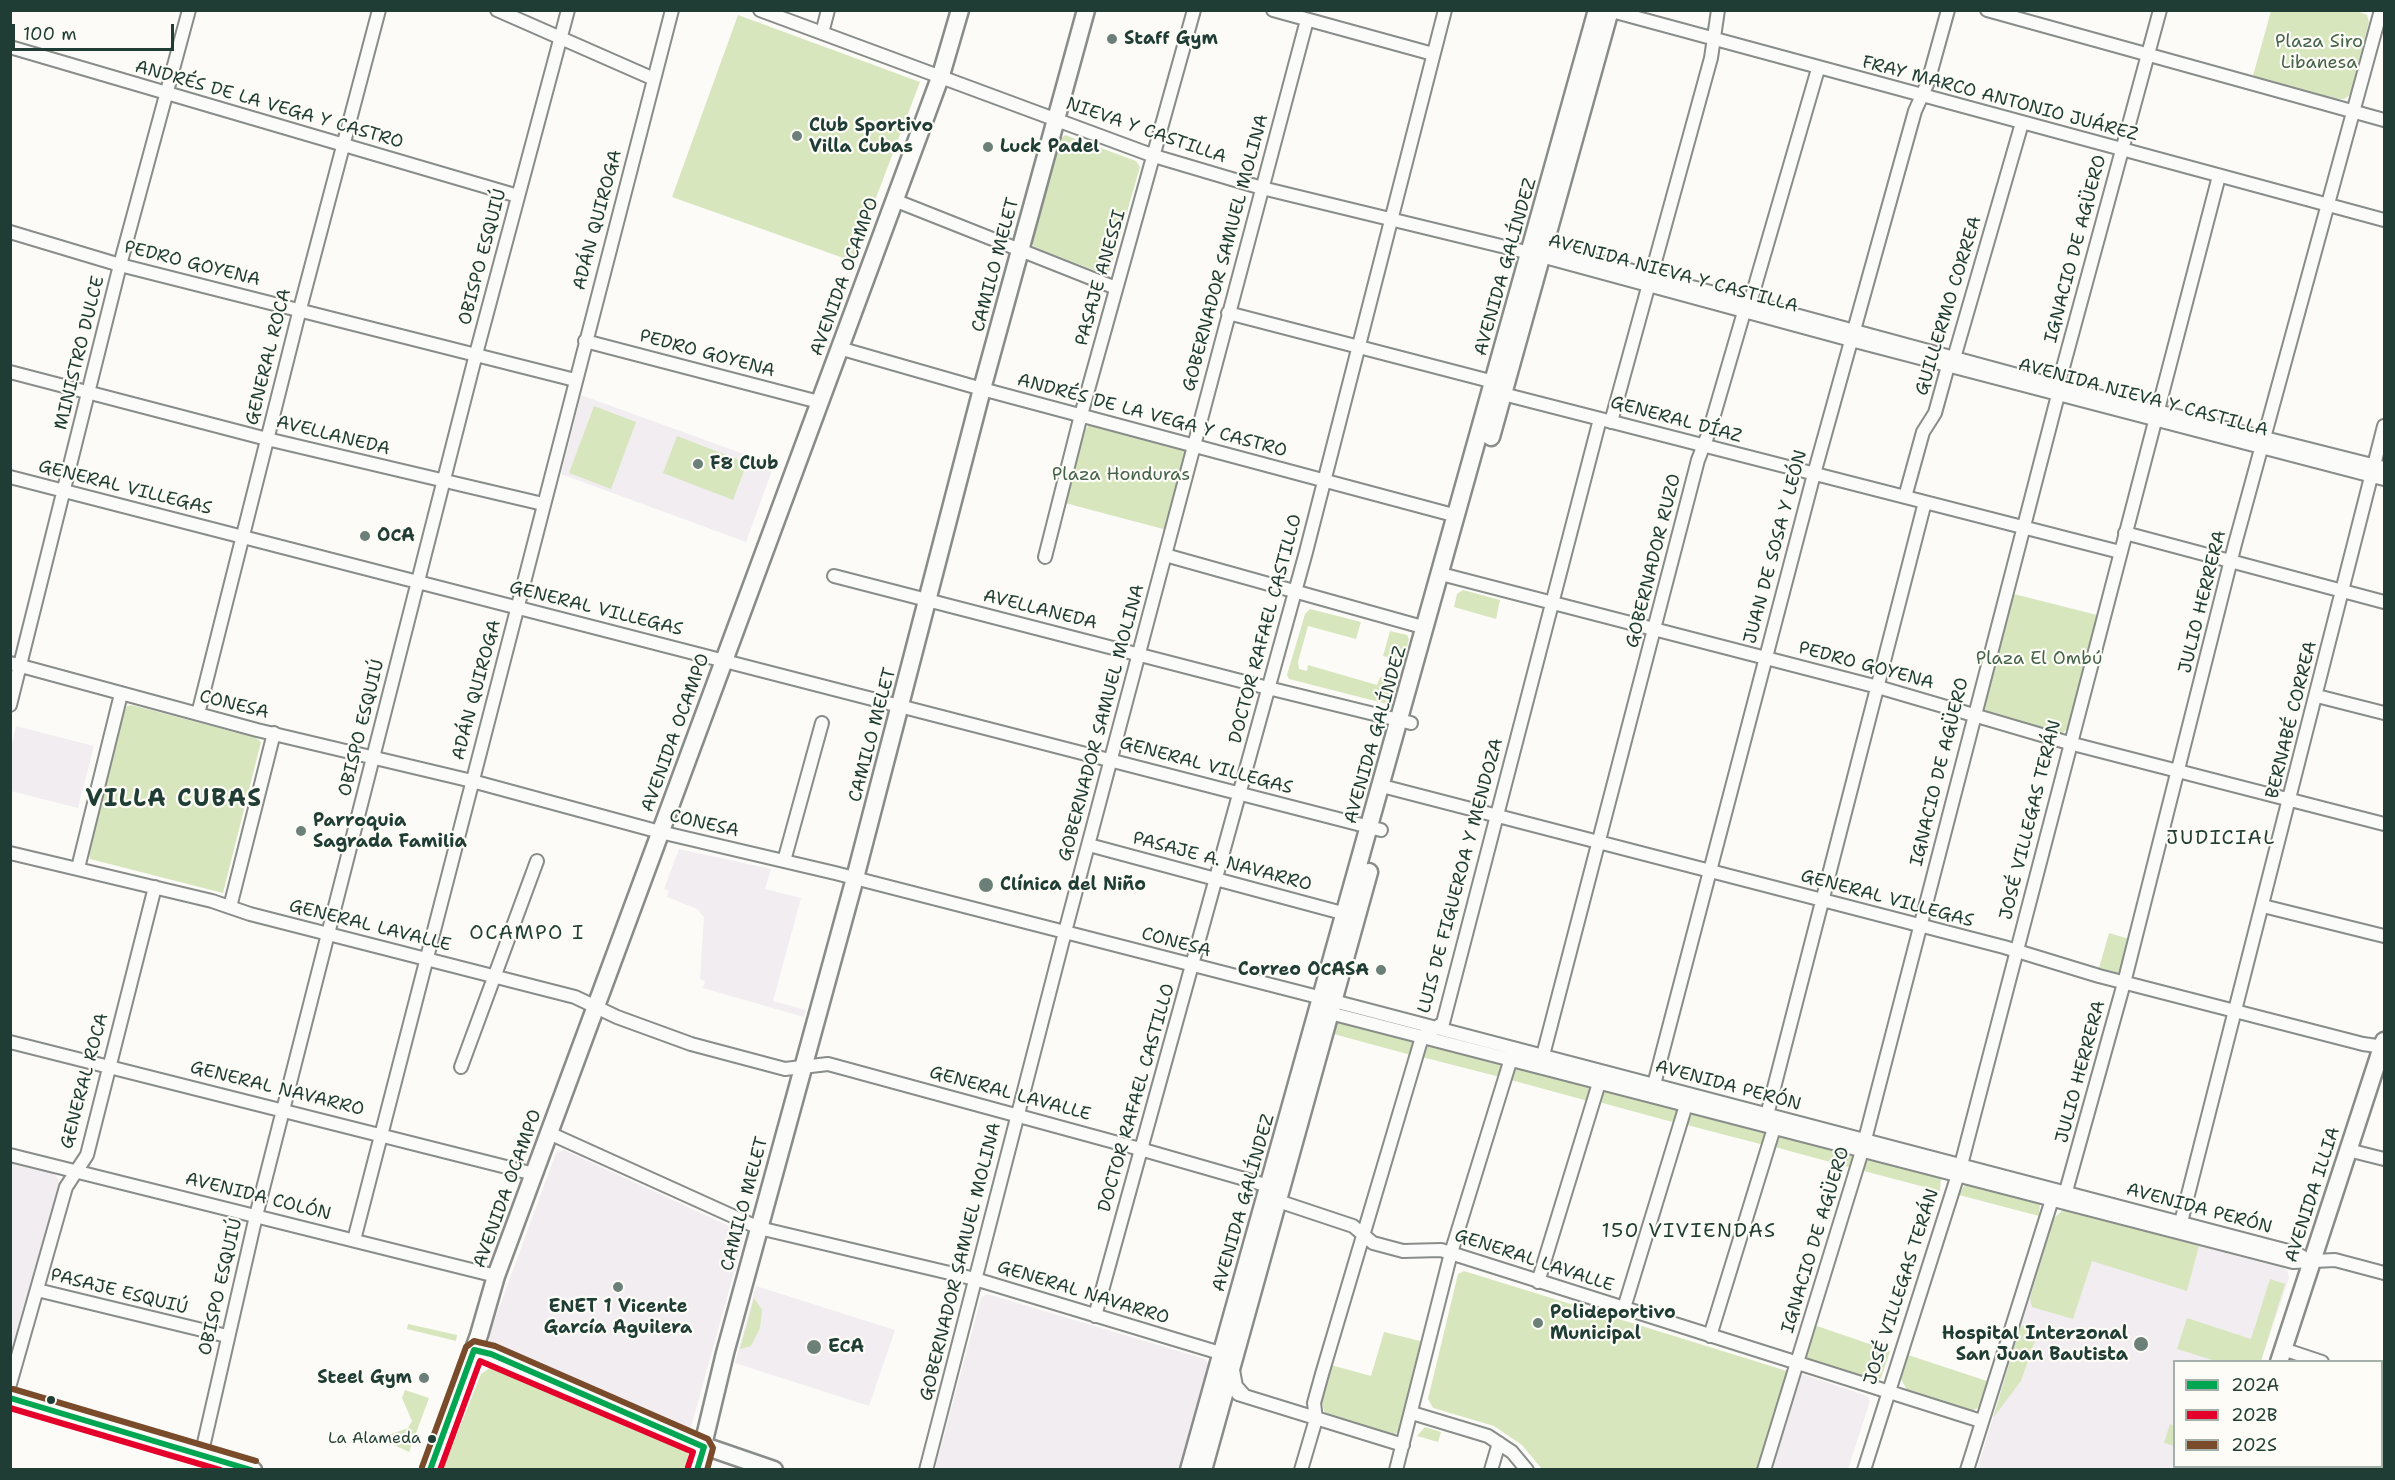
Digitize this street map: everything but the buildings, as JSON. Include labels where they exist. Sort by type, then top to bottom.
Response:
[{"type":"main road","name":"AVENIDA OCAMPO","points":[[430,1470],[474,1350],[496,1276],[941,75],[960,10]]},
{"type":"main road","name":"CAMILO MELET","points":[[697,1470],[725,1353],[855,878],[982,389],[1086,10]]},
{"type":"main road","name":"AVENIDA GALÍNDEZ","points":[[1189,1470],[1228,1356],[1498,388],[1606,11]]},
{"type":"main road","name":"AVENIDA GALÍNDEZ","points":[[1406,721],[1426,628],[1446,576],[1457,516],[1498,388]]},
{"type":"main road","name":"AVENIDA GALÍNDEZ","points":[[1328,1004],[1346,914],[1376,829]]},
{"type":"main road","name":"AVENIDA ILLIA","points":[[2281,1355],[2384,1045]]},
{"type":"main road","points":[[474,1350],[491,1354],[704,1447],[774,1470]]},
{"type":"main road","name":"AVENIDA GALÍNDEZ","points":[[1203,1470],[1225,1390],[1228,1356]]},
{"type":"main road","points":[[10,1398],[235,1467],[253,1470]]},
{"type":"street","name":"MINISTRO DULCE","points":[[10,705],[16,664],[64,491],[120,265],[189,10]]},
{"type":"street","name":"GENERAL ROCA","points":[[198,714],[342,145],[379,10]]},
{"type":"street","points":[[497,10],[654,80]]},
{"type":"street","name":"OBISPO ESQUIÚ","points":[[201,1456],[256,1216],[476,354],[567,10]]},
{"type":"street","name":"ADÁN QUIROGA","points":[[354,1240],[672,10]]},
{"type":"street","name":"NIEVA Y CASTILLA","points":[[760,10],[941,75],[1154,156],[1262,188],[1538,253]]},
{"type":"street","points":[[822,33],[828,10]]},
{"type":"street","name":"PASAJE ANESSI","points":[[1045,557],[1081,415],[1194,10]]},
{"type":"street","points":[[1273,10],[1433,54]]},
{"type":"street","name":"DOCTOR RAFAEL CASTILLO","points":[[1095,1316],[1295,591],[1444,10]]},
{"type":"street","name":"LUIS DE FIGUEROA Y MENDOZA","points":[[1301,1470],[1316,1419],[1314,1403],[1362,1233],[1422,1037],[1443,1023],[1552,602],[1648,281],[1711,58],[1718,10]]},
{"type":"street","name":"JUAN DE SOSA Y LEÓN","points":[[1653,1091],[1814,474],[1915,111],[1922,96],[1948,10]]},
{"type":"street","points":[[1987,10],[2385,120]]},
{"type":"street","name":"IGNACIO DE AGÜERO","points":[[1764,1470],[1863,1145],[2022,526],[2160,10]]},
{"type":"street","name":"JULIO HERRERA","points":[[1966,1470],[2059,1196],[2124,982],[2262,442],[2381,10]]},
{"type":"street","name":"FRAY MARCO ANTONIO JUÁREZ","points":[[1606,11],[2385,220]]},
{"type":"street","name":"GOBERNADOR SAMUEL MOLINA","points":[[926,1470],[1065,932],[1307,20]]},
{"type":"street","name":"ANDRÉS DE LA VEGA Y CASTRO","points":[[10,47],[518,196]]},
{"type":"street","name":"GOBERNADOR RUZO","points":[[1542,1062],[1704,446],[1818,69]]},
{"type":"street","name":"GUILLERMO CORREA","points":[[1905,497],[1923,432],[1935,413],[1951,362],[2022,123]]},
{"type":"street","name":"JOSÉ VILLEGAS TERÁN","points":[[1864,1470],[1958,1170],[2219,176]]},
{"type":"street","points":[[894,200],[1116,288]]},
{"type":"street","name":"PEDRO GOYENA","points":[[10,232],[120,265],[575,380]]},
{"type":"street","name":"AVENIDA NIEVA Y CASTILLA","points":[[1538,253],[2379,472]]},
{"type":"street","name":"GENERAL DÍAZ","points":[[1228,313],[1606,420],[2120,552]]},
{"type":"street","name":"PEDRO GOYENA","points":[[585,341],[819,402]]},
{"type":"street","name":"ANDRÉS DE LA VEGA Y CASTRO","points":[[840,348],[982,389],[1457,516]]},
{"type":"street","name":"AVELLANEDA","points":[[10,372],[267,439],[543,504]]},
{"type":"street","name":"BERNABÉ CORREA","points":[[2180,1228],[2343,591],[2379,472],[2385,426]]},
{"type":"street","name":"GENERAL VILLEGAS","points":[[10,477],[1376,829]]},
{"type":"street","points":[[1710,1336],[1774,1128],[1767,1115],[1925,502]]},
{"type":"street","points":[[2124,533],[2385,602]]},
{"type":"street","points":[[1165,555],[1426,628]]},
{"type":"street","name":"AVELLANEDA","points":[[834,576],[1268,688],[1406,721]]},
{"type":"street","name":"PEDRO GOYENA","points":[[1446,576],[1655,628],[1878,687],[2069,743],[2385,824]]},
{"type":"street","name":"CONESA","points":[[16,664],[121,694],[373,759],[472,781],[660,832],[855,878],[1065,932],[1328,1004]]},
{"type":"street","points":[[78,868],[121,694]]},
{"type":"street","points":[[2317,696],[2385,712]]},
{"type":"street","points":[[784,861],[822,723]]},
{"type":"street","points":[[230,907],[274,733]]},
{"type":"street","name":"GENERAL VILLEGAS","points":[[1387,787],[2124,982],[2384,1045]]},
{"type":"street","name":"PASAJE A. NAVARRO","points":[[1089,845],[1346,914]]},
{"type":"street","name":"GENERAL LAVALLE","points":[[10,853],[155,887],[575,997],[691,1044],[785,1069],[802,1069],[814,1064],[828,1064],[1018,1113],[1140,1149],[1273,1193],[1353,1226],[1373,1243],[1403,1251],[1441,1250],[1982,1421]]},
{"type":"street","points":[[461,1067],[537,861]]},
{"type":"street","name":"GENERAL ROCA","points":[[10,1384],[66,1187],[75,1170],[87,1155],[155,887]]},
{"type":"street","points":[[2263,906],[2385,936]]},
{"type":"street","name":"AVENIDA PERÓN","points":[[1328,1004],[1434,1029],[1512,1055]]},
{"type":"street","name":"AVENIDA PERÓN","points":[[1328,1004],[1422,1037],[1512,1055],[1653,1091],[1767,1115],[1863,1145],[2180,1228],[2296,1252],[2311,1262]]},
{"type":"street","name":"GENERAL NAVARRO","points":[[10,1042],[381,1133],[534,1174]]},
{"type":"street","points":[[1396,1470],[1451,1253],[1512,1055]]},
{"type":"street","name":"AVENIDA PERÓN","points":[[1542,1062],[1599,1083],[1653,1091],[1686,1105],[1774,1128],[1863,1145]]},
{"type":"street","points":[[1538,1282],[1599,1083]]},
{"type":"street","points":[[1624,1308],[1686,1105]]},
{"type":"street","name":"GENERAL NAVARRO","points":[[549,1133],[759,1228],[975,1279],[1228,1356]]},
{"type":"street","points":[[2348,1150],[2385,1159]]},
{"type":"street","name":"AVENIDA COLÓN","points":[[10,1155],[496,1276]]},
{"type":"street","points":[[2311,1262],[2335,1260],[2385,1273]]},
{"type":"street","name":"PASAJE ESQUIÚ","points":[[37,1290],[228,1336]]},
{"type":"street","points":[[2281,1355],[2310,1360]]},
{"type":"street","points":[[1228,1356],[1236,1386],[1244,1395]]},
{"type":"street","points":[[1225,1390],[1403,1445]]},
{"type":"street","points":[[1412,1413],[1488,1436],[1512,1452],[1527,1470]]},
{"type":"street","points":[[1491,1470],[1499,1443]]},
{"type":"shaded area","points":[[581,395],[774,465],[746,542],[561,474]]},
{"type":"shaded area","points":[[16,726],[94,746],[78,808],[11,791],[11,748]]},
{"type":"shaded area","points":[[679,849],[771,869],[765,889],[801,898],[773,1001],[806,1010],[804,1017],[703,988],[705,981],[700,979],[704,917],[697,909],[667,897],[669,891],[664,889]]},
{"type":"shaded area","name":"ENET 1 Vicente García Aguilera","points":[[564,1150],[738,1230],[743,1240],[691,1427],[687,1430],[490,1346],[489,1335],[556,1153]]},
{"type":"shaded area","points":[[11,1163],[54,1173],[60,1182],[11,1362]]},
{"type":"shaded area","name":"Hospital Interzonal San Juan Bautista","points":[[2063,1210],[2288,1271],[2289,1278],[2261,1360],[2173,1360],[2173,1468],[2226,1469],[1977,1470],[2054,1218]]},
{"type":"shaded area","name":"ECA","points":[[756,1286],[895,1330],[869,1406],[735,1363]]},
{"type":"shaded area","points":[[987,1294],[1205,1359],[1209,1366],[1180,1469],[935,1469],[981,1298]]},
{"type":"shaded area","points":[[1802,1374],[1867,1396],[1870,1401],[1848,1469],[1770,1470],[1798,1376]]},
{"type":"green space","name":"Plaza Siro Libanesa","points":[[2271,11],[2357,11],[2367,15],[2369,22],[2350,95],[2344,99],[2336,99],[2253,76]]},
{"type":"green space","name":"Club Sportivo Villa Cubas","points":[[738,15],[920,82],[852,261],[672,197]]},
{"type":"green space","points":[[1065,135],[1136,161],[1140,167],[1110,270],[1104,274],[1034,247],[1031,241],[1060,139]]},
{"type":"green space","points":[[594,406],[636,422],[611,489],[569,473]]},
{"type":"green space","name":"Plaza Honduras","points":[[1089,425],[1177,446],[1185,451],[1186,458],[1167,530],[1065,503],[1083,432]]},
{"type":"green space","points":[[677,436],[747,463],[733,500],[663,473]]},
{"type":"green space","points":[[1463,590],[1500,600],[1496,619],[1454,607],[1457,594]]},
{"type":"green space","name":"Plaza El Ombú","points":[[2010,593],[2097,615],[2068,729],[2062,733],[1986,713],[1982,708]]},
{"type":"green space","points":[[1310,609],[1361,622],[1356,639],[1308,626],[1298,662],[1299,669],[1307,671],[1308,665],[1377,685],[1380,677],[1397,682],[1392,701],[1387,704],[1289,679],[1287,675],[1305,614]]},
{"type":"green space","points":[[1390,631],[1407,635],[1409,639],[1403,661],[1383,656]]},
{"type":"green space","points":[[132,705],[256,738],[261,742],[223,893],[90,859],[89,853],[124,711],[127,706]]},
{"type":"green space","points":[[2109,933],[2129,939],[2119,973],[2099,968]]},
{"type":"green space","points":[[1336,1021],[1408,1038],[1413,1042],[1411,1055],[1330,1033]]},
{"type":"green space","points":[[1432,1045],[1497,1061],[1501,1063],[1500,1077],[1422,1057],[1427,1046]]},
{"type":"green space","points":[[1520,1067],[1584,1084],[1589,1088],[1588,1101],[1511,1080],[1516,1069]]},
{"type":"green space","points":[[1609,1090],[1672,1106],[1677,1110],[1676,1123],[1599,1102],[1604,1092]]},
{"type":"green space","points":[[1696,1112],[1760,1128],[1765,1132],[1764,1145],[1687,1125],[1692,1114]]},
{"type":"green space","points":[[1784,1135],[1848,1151],[1853,1155],[1852,1168],[1775,1147],[1780,1136]]},
{"type":"green space","points":[[1872,1158],[1936,1174],[1941,1178],[1940,1191],[1860,1170],[1866,1159]]},
{"type":"green space","points":[[1970,1183],[2035,1199],[2040,1203],[2039,1216],[1959,1195],[1965,1184]]},
{"type":"green space","points":[[2063,1210],[2199,1246],[2187,1291],[2092,1261],[2073,1319],[2032,1307],[2030,1298],[2054,1218]]},
{"type":"green space","name":"Polideportivo Municipal","points":[[1464,1271],[1787,1371],[1790,1374],[1760,1469],[1542,1469],[1522,1445],[1494,1426],[1433,1408],[1428,1399],[1458,1274]]},
{"type":"green space","points":[[2270,1279],[2285,1284],[2261,1360],[2213,1360],[2177,1349],[2187,1318],[2251,1339]]},
{"type":"green space","points":[[754,1298],[762,1310],[760,1328],[751,1346],[740,1349]]},
{"type":"green space","points":[[2030,1323],[2038,1332],[2021,1381],[1993,1418],[2020,1327]]},
{"type":"green space","points":[[408,1324],[457,1335],[456,1341],[407,1329]]},
{"type":"green space","points":[[1814,1325],[1890,1351],[1881,1378],[1875,1381],[1808,1359],[1805,1352]]},
{"type":"green space","points":[[1384,1332],[1424,1342],[1400,1431],[1391,1436],[1326,1416],[1320,1398],[1331,1365],[1371,1376]]},
{"type":"green space","points":[[1908,1355],[1987,1381],[1978,1408],[1971,1411],[1907,1390],[1901,1379]]},
{"type":"green space","name":"La Alameda","points":[[491,1367],[686,1451],[689,1456],[686,1469],[443,1469],[481,1374]]},
{"type":"green space","points":[[405,1390],[429,1398],[409,1452],[380,1438],[408,1428],[412,1421],[402,1398]]},
{"type":"green space","points":[[2170,1424],[2173,1426],[2173,1446],[2164,1443]]},
{"type":"green space","points":[[1425,1427],[1441,1432],[1438,1442],[1417,1436]]},
{"type":"transit line","name":"202S","points":[[422,1467],[466,1347],[474,1341],[495,1346],[708,1439],[713,1448],[707,1470]]},
{"type":"transit line","name":"202A","points":[[430,1470],[474,1350],[491,1354],[704,1447],[697,1470]]},
{"type":"transit line","name":"202B","points":[[440,1470],[480,1361],[693,1452],[688,1467]]},
{"type":"transit line","name":"202S","points":[[13,1389],[256,1461]]},
{"type":"transit line","name":"202A","points":[[10,1398],[251,1470]]},
{"type":"transit line","name":"202B","points":[[10,1408],[220,1470]]},
{"type":"place","name":"Staff Gym","points":[[1112,39]]},
{"type":"place","name":"Club Sportivo Villa Cubas","points":[[797,136]]},
{"type":"place","name":"Luck Padel","points":[[988,147]]},
{"type":"place","name":"F8 Club","points":[[698,464]]},
{"type":"place","name":"OCA","points":[[365,536]]},
{"type":"place","name":"Parroquia Sagrada Familia","points":[[301,831]]},
{"type":"place","name":"Clínica del Niño","points":[[986,885]]},
{"type":"place","name":"Correo OCASA","points":[[1381,970]]},
{"type":"place","name":"ENET 1 Vicente García Aguilera","points":[[618,1287]]},
{"type":"place","name":"Polideportivo Municipal","points":[[1538,1323]]},
{"type":"place","name":"Hospital Interzonal San Juan Bautista","points":[[2141,1344]]},
{"type":"place","name":"ECA","points":[[814,1347]]},
{"type":"place","name":"Steel Gym","points":[[424,1378]]},
{"type":"place","name":"La Alameda","points":[[432,1439]]},
{"type":"district","name":"VILLA CUBAS","points":[[174,800]]},
{"type":"district","name":"JUDICIAL","points":[[2221,839]]},
{"type":"district","name":"OCAMPO I","points":[[527,934]]},
{"type":"district","name":"150 VIVIENDAS","points":[[1689,1232]]}]
